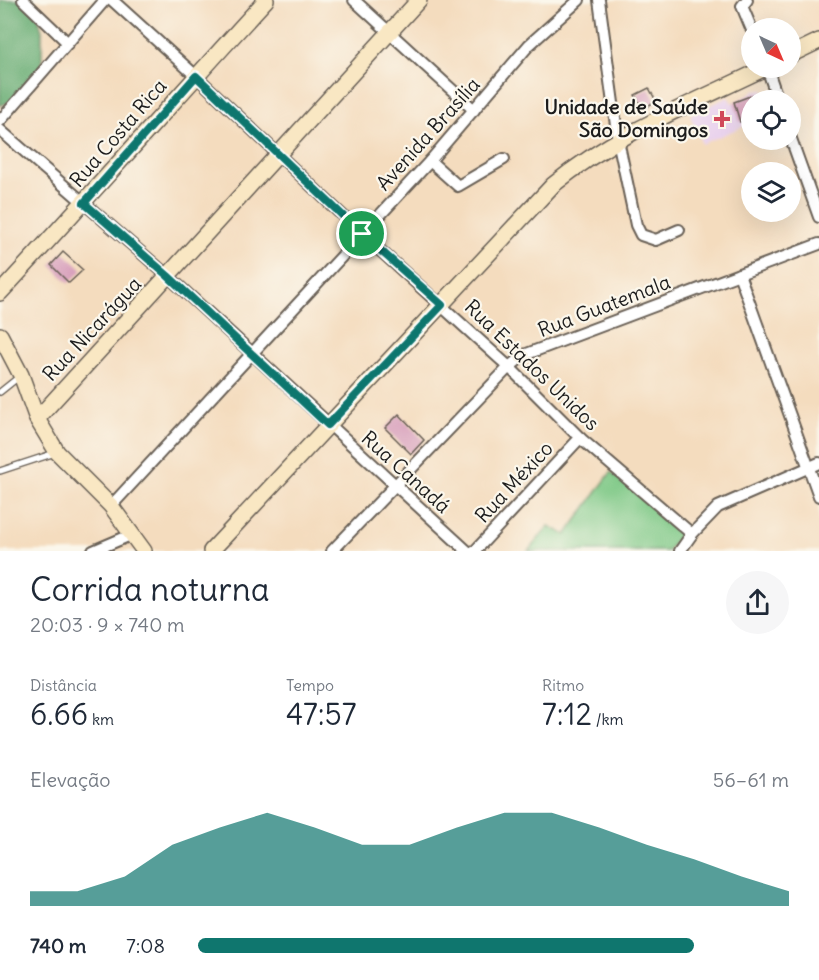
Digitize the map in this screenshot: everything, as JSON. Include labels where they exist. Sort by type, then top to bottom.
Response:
[{"type":"main road","name":"Rua Costa Rica","points":[[0,293],[266,0]]},
{"type":"main road","name":"Rua Nicarágua","points":[[38,419],[419,0]]},
{"type":"main road","points":[[801,50],[819,41]]},
{"type":"main road","points":[[211,551],[553,185],[576,166],[618,140],[745,78]]},
{"type":"main road","points":[[0,335],[21,375],[38,419],[57,452],[111,506],[138,544]]},
{"type":"street","points":[[23,0],[68,43]]},
{"type":"street","points":[[0,121],[105,0]]},
{"type":"street","name":"Rua Estados Unidos","points":[[112,0],[196,76],[362,234],[509,367],[580,438],[692,534]]},
{"type":"street","points":[[354,0],[474,110]]},
{"type":"street","name":"Avenida Brasília","points":[[111,506],[430,161],[529,45],[579,0]]},
{"type":"street","points":[[599,0],[618,140],[636,225],[641,235],[656,240],[679,230]]},
{"type":"street","points":[[747,0],[742,6],[747,18]]},
{"type":"street","name":"Rua Canadá","points":[[0,130],[168,276],[467,551]]},
{"type":"street","points":[[795,150],[819,216]]},
{"type":"street","points":[[430,161],[458,186],[504,159]]},
{"type":"street","name":"Rua Guatemala","points":[[332,551],[509,367],[524,355],[819,244]]},
{"type":"street","points":[[739,274],[819,496]]},
{"type":"street","name":"Rua México","points":[[475,551],[580,438]]},
{"type":"street","points":[[680,551],[692,534],[718,507],[819,462]]},
{"type":"street","points":[[93,551],[138,544]]},
{"type":"lane","points":[[0,392],[21,375]]},
{"type":"lane","points":[[0,471],[57,452]]},
{"type":"shaded area","name":"Unidade de Saúde São Domingos","points":[[728,97],[732,103],[741,99],[741,127],[702,144],[690,115]]},
{"type":"green space","points":[[0,0],[34,0],[42,31],[42,67],[20,98],[0,106]]},
{"type":"green space","points":[[611,472],[682,532],[668,551],[528,551],[549,526],[566,535]]},
{"type":"building","points":[[649,88],[656,101],[643,109],[635,95]]},
{"type":"building","points":[[741,99],[741,122],[740,122],[734,102]]},
{"type":"building","points":[[63,252],[83,270],[69,283],[51,265]]},
{"type":"building","points":[[399,414],[424,440],[411,454],[385,428]]},
{"type":"place","name":"Unidade de Saúde São Domingos","points":[[722,119]]},
{"type":"route","points":[[196,76],[362,234],[442,305],[328,425],[168,276],[84,203],[196,76]]}]
